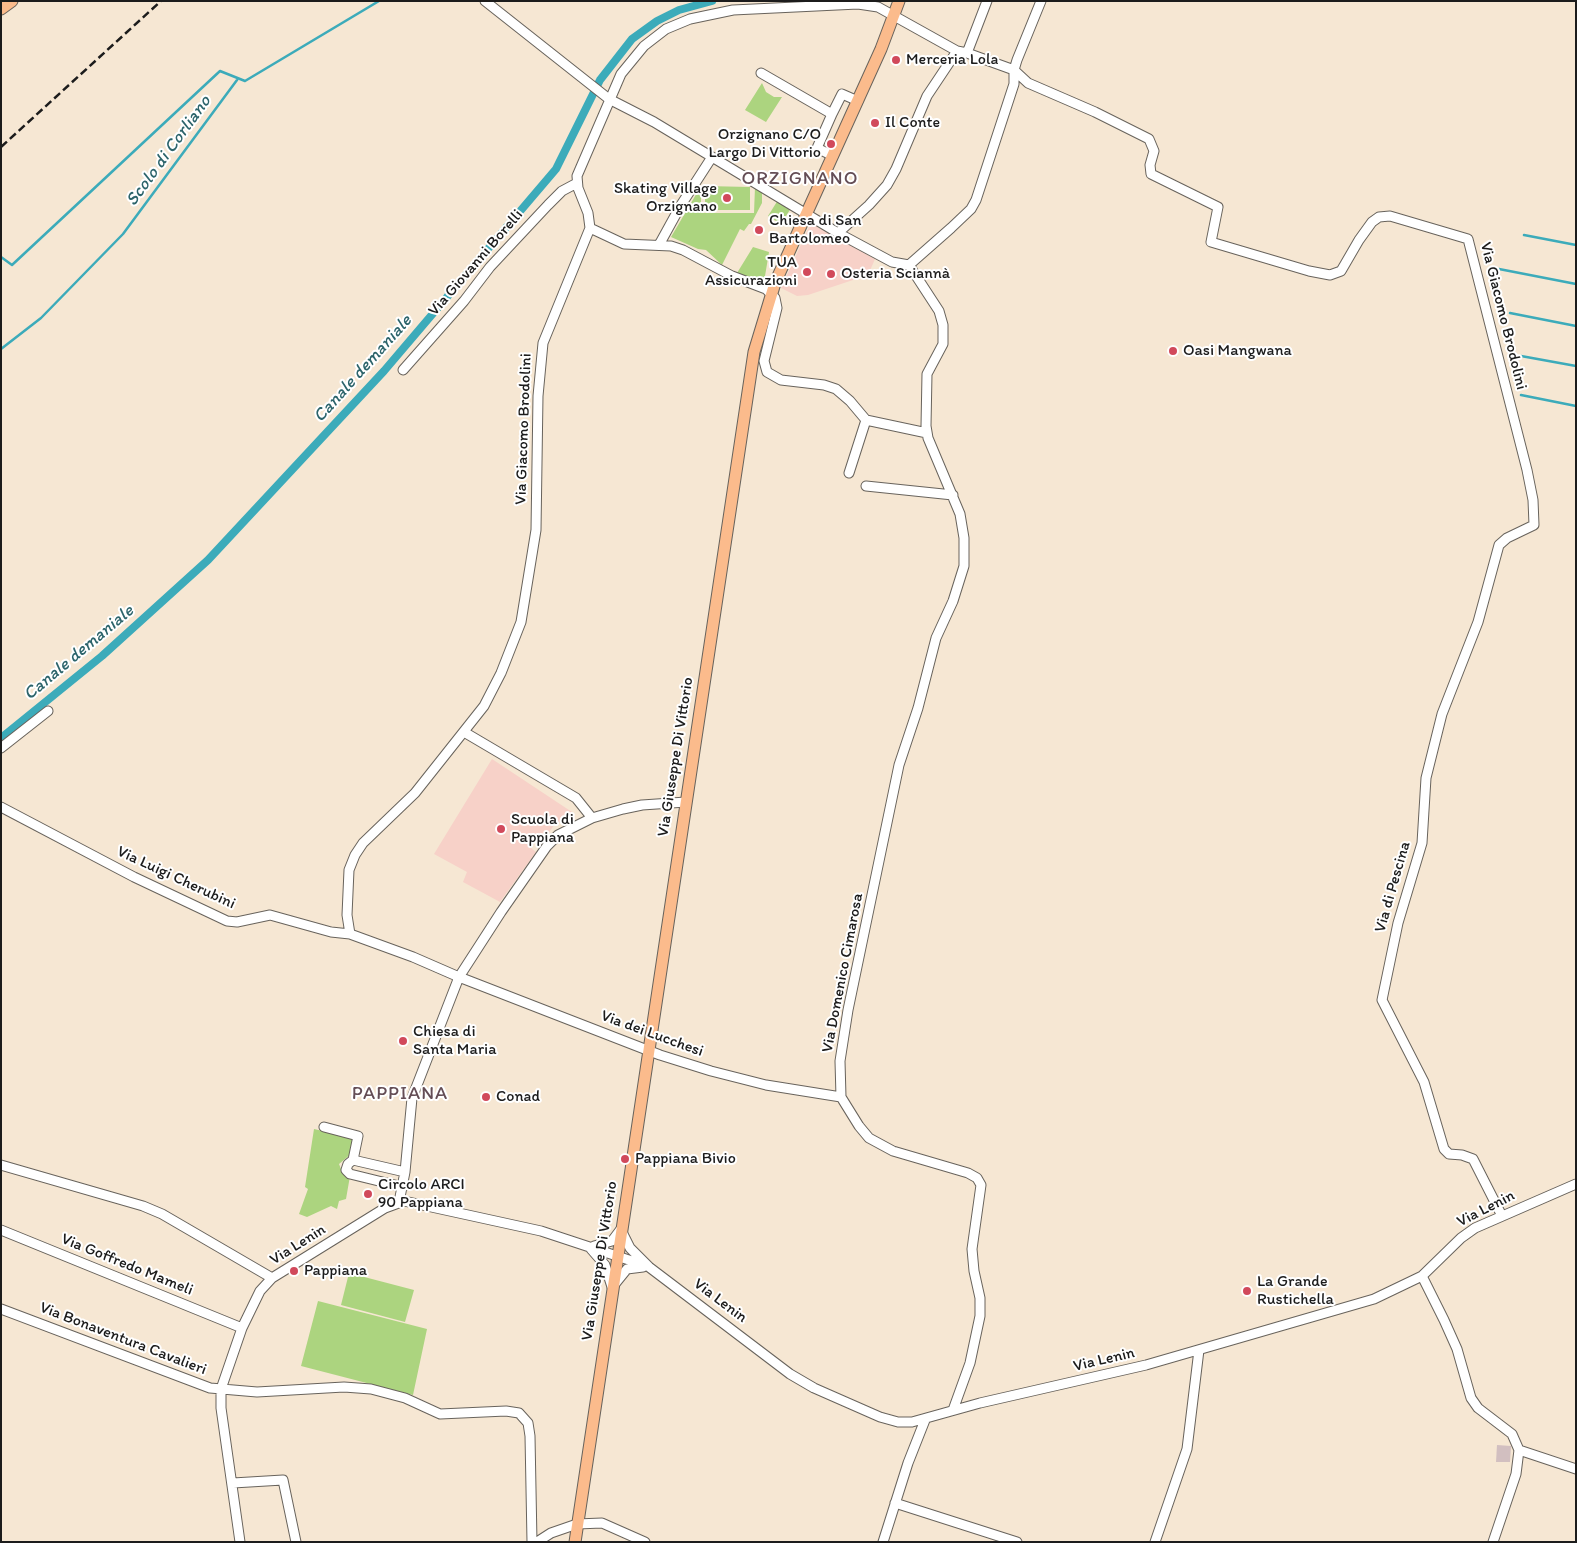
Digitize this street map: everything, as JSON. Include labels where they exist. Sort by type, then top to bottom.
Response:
[{"type":"main road","points":[[1,9],[12,1]]},
{"type":"main road","name":"Via Giuseppe Di Vittorio","points":[[575,1542],[751,367],[771,292],[858,101],[893,17],[897,2]]},
{"type":"street","points":[[485,1],[589,84],[602,91],[609,99],[654,122],[838,233],[892,262],[909,265],[952,228],[971,209],[976,200],[1014,84],[1014,70],[1041,1]]},
{"type":"street","points":[[838,233],[869,205],[887,185],[896,170],[927,96],[962,52],[986,1]]},
{"type":"street","name":"Via Giacomo Brodolini","points":[[577,182],[609,99],[621,74],[644,46],[678,23],[733,10],[861,3],[878,7],[893,17],[962,52],[1014,70],[1028,83],[1096,112],[1149,139],[1154,151],[1150,165],[1151,174],[1218,207],[1211,242],[1309,271],[1330,275],[1340,271],[1372,222],[1379,217],[1390,216],[1468,239],[1527,470],[1533,500],[1534,525]]},
{"type":"street","points":[[761,73],[832,114]]},
{"type":"street","points":[[833,156],[817,148],[832,114],[842,94],[858,101]]},
{"type":"street","points":[[659,245],[681,205],[712,158]]},
{"type":"street","points":[[577,182],[588,212],[590,228],[624,244],[659,245],[683,250],[732,276],[771,292],[777,308],[764,361],[767,372],[781,380],[824,385],[836,389],[866,420],[927,433]]},
{"type":"street","name":"Via Giovanni Borelli","points":[[403,370],[464,301],[496,260],[557,195],[577,182]]},
{"type":"street","name":"Via Giacomo Brodolini","points":[[350,934],[348,880],[355,855],[370,835],[415,794],[490,696],[521,622],[536,530],[538,387],[542,352],[545,336],[590,228]]},
{"type":"street","name":"Via Domenico Cimarosa","points":[[909,265],[939,311],[944,332],[943,344],[927,374],[927,433],[953,495],[962,524],[964,566],[953,601],[936,638],[918,708],[899,765],[842,1047],[840,1076],[842,1097],[858,1126],[878,1144],[968,1173],[980,1181],[972,1249],[974,1271],[980,1298],[980,1316],[970,1363],[953,1410]]},
{"type":"street","points":[[849,473],[866,420]]},
{"type":"street","points":[[866,486],[953,495]]},
{"type":"street","name":"Via di Pescina","points":[[1502,1216],[1473,1160],[1446,1152],[1424,1082],[1382,1000],[1398,923],[1422,843],[1426,778],[1442,714],[1478,622],[1489,576],[1500,545],[1507,538],[1534,525]]},
{"type":"street","points":[[1,748],[48,711]]},
{"type":"street","points":[[464,732],[576,798],[592,818]]},
{"type":"street","points":[[399,1202],[405,1172],[412,1098],[459,977],[500,912],[547,846],[558,835],[592,818],[642,805],[686,802]]},
{"type":"street","name":"Via Luigi Cherubini","points":[[1,807],[134,877],[227,921],[237,922],[270,915],[331,932],[350,934]]},
{"type":"street","points":[[350,934],[413,957],[459,977]]},
{"type":"street","name":"Via dei Lucchesi","points":[[459,977],[702,1069],[744,1080],[842,1097]]},
{"type":"street","points":[[324,1127],[358,1136],[353,1160],[348,1164],[346,1170],[350,1174],[403,1187]]},
{"type":"street","points":[[353,1160],[405,1172]]},
{"type":"street","name":"Via Lenin","points":[[1,1165],[143,1206],[162,1214],[272,1278],[385,1208],[399,1202],[408,1201],[482,1216],[541,1231],[618,1255],[649,1267]]},
{"type":"street","name":"Via Lenin","points":[[622,1230],[630,1248],[649,1267],[800,1380],[889,1420],[906,1423],[925,1420],[953,1410],[1102,1376],[1199,1350],[1385,1295],[1422,1276],[1461,1238],[1502,1216],[1576,1184]]},
{"type":"street","name":"Via Goffredo Mameli","points":[[1,1230],[242,1328]]},
{"type":"street","points":[[589,1246],[607,1244],[622,1230]]},
{"type":"street","points":[[589,1246],[605,1265],[612,1287]]},
{"type":"street","points":[[612,1287],[627,1269],[637,1266],[649,1267]]},
{"type":"street","points":[[1422,1276],[1450,1334],[1472,1398],[1478,1408],[1512,1434],[1518,1450],[1516,1474],[1493,1542]]},
{"type":"street","points":[[240,1542],[221,1408],[221,1389],[242,1328],[260,1291],[272,1278]]},
{"type":"street","name":"Via Bonaventura Cavalieri","points":[[1,1309],[194,1384],[221,1389],[257,1392],[344,1387],[371,1389],[405,1398],[440,1414],[506,1411],[519,1414],[528,1423],[530,1436],[532,1542]]},
{"type":"street","points":[[1155,1542],[1186,1449],[1199,1350]]},
{"type":"street","points":[[883,1542],[925,1420]]},
{"type":"street","points":[[1518,1450],[1576,1469]]},
{"type":"street","points":[[233,1483],[282,1480],[296,1542]]},
{"type":"street","points":[[895,1503],[1017,1542]]},
{"type":"street","points":[[537,1542],[551,1533],[577,1524],[602,1523],[646,1542]]},
{"type":"shaded area","points":[[812,224],[875,259],[868,275],[808,295],[797,296],[781,288]]},
{"type":"shaded area","name":"Scuola di Pappiana","points":[[492,759],[572,812],[572,816],[554,825],[546,837],[538,833],[530,847],[536,852],[500,902],[463,882],[467,872],[434,854]]},
{"type":"shaded area","points":[[1497,1445],[1511,1446],[1510,1462],[1496,1462]]},
{"type":"green space","points":[[762,83],[766,92],[774,97],[782,97],[766,122],[745,110]]},
{"type":"green space","points":[[701,186],[701,213],[754,213],[755,187],[762,192],[762,203],[751,224],[744,231],[740,229],[722,265],[706,250],[698,249],[671,237]]},
{"type":"green space","name":"Skating Village Orzignano","points":[[705,186],[750,187],[750,210],[705,210]]},
{"type":"green space","points":[[778,200],[791,208],[781,224],[768,216]]},
{"type":"green space","points":[[753,247],[769,252],[764,282],[737,273]]},
{"type":"green space","points":[[314,1129],[354,1138],[351,1154],[339,1164],[343,1174],[350,1176],[346,1199],[339,1201],[337,1209],[331,1206],[307,1217],[299,1214],[308,1189],[305,1187]]},
{"type":"green space","points":[[349,1273],[414,1290],[405,1322],[341,1305]]},
{"type":"green space","points":[[318,1301],[427,1329],[413,1395],[301,1366]]},
{"type":"waterway","points":[[1,257],[12,265],[220,71],[245,81],[379,1]]},
{"type":"waterway","name":"Canale demaniale","points":[[1,738],[102,656],[208,560],[384,371],[556,169],[600,80],[632,39],[657,21],[679,10],[712,1]]},
{"type":"waterway","name":"Scolo di Corliano","points":[[1,349],[41,318],[123,234],[237,80]]},
{"type":"waterway","points":[[1524,235],[1576,245]]},
{"type":"waterway","points":[[1499,269],[1576,284]]},
{"type":"waterway","points":[[1510,313],[1576,326]]},
{"type":"waterway","points":[[1521,356],[1576,366]]},
{"type":"waterway","points":[[1521,395],[1576,406]]},
{"type":"railway","points":[[1,147],[161,1]]},
{"type":"place","name":"Merceria Lola","points":[[896,60]]},
{"type":"place","name":"Il Conte","points":[[875,123]]},
{"type":"place","name":"Orzignano C/O Largo Di Vittorio","points":[[831,144]]},
{"type":"place","name":"Skating Village Orzignano","points":[[727,198]]},
{"type":"place","name":"Chiesa di San Bartolomeo","points":[[759,230]]},
{"type":"place","name":"TUA Assicurazioni","points":[[807,272]]},
{"type":"place","name":"Osteria Sciannà","points":[[831,274]]},
{"type":"place","name":"Oasi Mangwana","points":[[1173,351]]},
{"type":"place","name":"Scuola di Pappiana","points":[[501,829]]},
{"type":"place","name":"Chiesa di Santa Maria","points":[[403,1041]]},
{"type":"place","name":"Conad","points":[[486,1097]]},
{"type":"place","name":"Pappiana Bivio","points":[[625,1159]]},
{"type":"place","name":"Circolo ARCI 90 Pappiana","points":[[368,1194]]},
{"type":"place","name":"Pappiana","points":[[294,1271]]},
{"type":"place","name":"La Grande Rustichella","points":[[1247,1291]]},
{"type":"district","name":"ORZIGNANO","points":[[800,179]]},
{"type":"district","name":"PAPPIANA","points":[[400,1094]]}]
